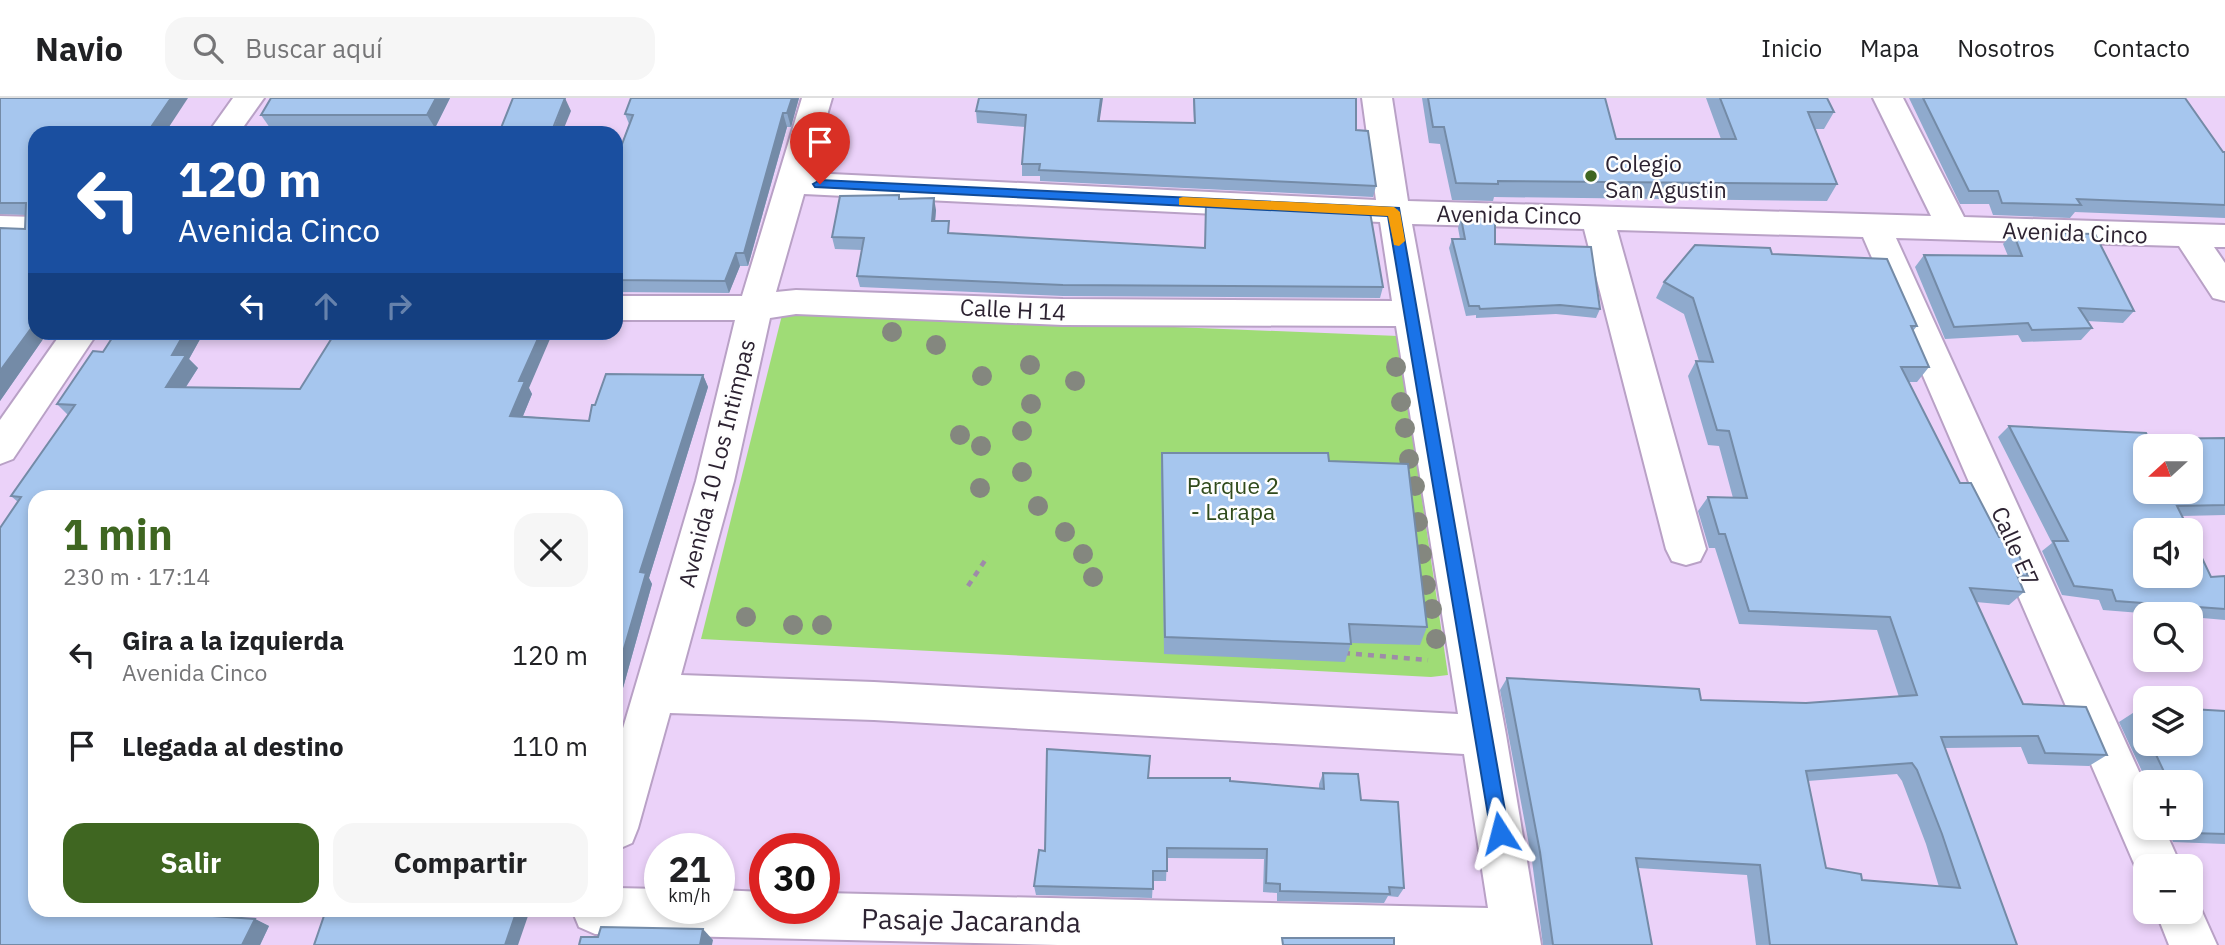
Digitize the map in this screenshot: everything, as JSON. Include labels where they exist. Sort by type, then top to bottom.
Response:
[{"type":"street","points":[[228,126],[249,98]]},
{"type":"street","name":"Avenida 10 Los Intimpas","points":[[623,805],[657,693],[715,481],[755,308],[817,98]]},
{"type":"street","points":[[1377,98],[1410,314],[1485,734],[1516,938]]},
{"type":"street","points":[[1864,98],[1939,227]]},
{"type":"street","points":[[1888,98],[1939,227]]},
{"type":"street","name":"Avenida Cinco","points":[[793,183],[1394,212],[2225,236]]},
{"type":"street","points":[[1597,216],[1686,549]]},
{"type":"street","name":"Calle E7","points":[[1874,226],[2153,854]]},
{"type":"street","points":[[0,227],[28,228]]},
{"type":"street","points":[[2189,235],[2225,289]]},
{"type":"street","name":"Calle H 14","points":[[623,308],[755,308],[796,302],[1062,312],[1410,314]]},
{"type":"street","points":[[0,449],[75,340]]},
{"type":"street","points":[[657,693],[862,700],[1485,734]]},
{"type":"street","name":"Pasaje Jacaranda","points":[[592,922],[1516,938]]},
{"type":"street","points":[[2184,924],[2193,945]]},
{"type":"path","points":[[968,586],[988,556]]},
{"type":"path","points":[[1345,653],[1429,660]]},
{"type":"green space","name":"Parque 2 - Larapa","points":[[783,311],[1398,336],[1448,675],[1431,677],[701,639]]},
{"type":"building","points":[[0,98],[171,98],[152,126],[28,126],[28,333],[0,371],[0,228],[25,229],[26,203],[0,203]]},
{"type":"building","points":[[271,98],[436,98],[427,115],[261,115]]},
{"type":"building","points":[[513,98],[565,98],[554,126],[502,126]]},
{"type":"building","points":[[631,98],[792,98],[787,113],[783,113],[744,253],[736,253],[725,281],[623,280],[623,141],[633,115],[625,114]]},
{"type":"building","points":[[979,98],[1101,98],[1098,121],[1195,123],[1194,98],[1356,98],[1356,130],[1368,131],[1376,186],[1039,170],[1040,164],[1022,164],[1026,115],[976,111]]},
{"type":"building","points":[[1428,98],[1605,98],[1616,139],[1736,139],[1720,98],[1827,98],[1834,112],[1808,112],[1837,184],[1498,181],[1498,184],[1456,183],[1444,127],[1433,127]]},
{"type":"building","points":[[1923,98],[2185,98],[2225,152],[2225,205],[2077,199],[2081,205],[2002,203],[1998,191],[1969,191]]},
{"type":"building","points":[[899,195],[899,199],[934,198],[932,221],[949,221],[948,233],[1205,248],[1206,204],[1370,212],[1383,287],[1063,285],[857,276],[864,238],[832,237],[840,196]]},
{"type":"building","points":[[1461,218],[1495,219],[1495,244],[1591,247],[1600,309],[1560,305],[1480,309],[1479,306],[1469,306],[1452,239],[1465,239]]},
{"type":"building","points":[[2013,232],[2095,234],[2134,311],[2079,308],[2092,328],[2032,330],[2028,323],[1954,327],[1924,255],[2022,256]]},
{"type":"building","points":[[1695,245],[1770,248],[1772,254],[1887,259],[1917,326],[1911,326],[1929,367],[1901,367],[1960,483],[1971,483],[1999,537],[2011,537],[2028,576],[2017,575],[2024,592],[1970,588],[2023,704],[2086,707],[2107,755],[2045,753],[2038,736],[1941,737],[2017,945],[1770,945],[1760,865],[1636,858],[1652,945],[1553,945],[1540,852],[1507,678],[1699,689],[1701,700],[1806,703],[1917,695],[1890,617],[1749,611],[1725,534],[1719,534],[1708,497],[1747,498],[1729,431],[1717,430],[1696,361],[1713,362],[1693,298],[1664,282]],"holes":[[[1912,763],[1917,770],[1960,888],[1862,880],[1861,874],[1826,868],[1806,771]]]},
{"type":"building","points":[[111,340],[180,340],[172,355],[186,355],[166,387],[300,389],[331,340],[537,340],[519,381],[525,381],[510,416],[589,421],[592,405],[595,405],[606,374],[703,375],[640,572],[646,573],[623,652],[623,490],[28,490],[28,917],[255,919],[242,945],[0,945],[0,528],[21,497],[11,496],[75,405],[57,404],[93,351],[103,352]]},
{"type":"building","points":[[2009,426],[2146,433],[2133,434],[2133,504],[2203,504],[2203,438],[2225,438],[2225,505],[2177,506],[2183,518],[2133,518],[2133,588],[2203,588],[2203,560],[2211,577],[2225,576],[2225,609],[2203,607],[2203,602],[2116,601],[2112,590],[2074,586],[2053,541],[2068,541]]},
{"type":"building","points":[[1162,453],[1328,453],[1329,461],[1408,464],[1427,627],[1349,624],[1351,644],[1165,637]]},
{"type":"building","points":[[2203,710],[2225,711],[2225,834],[2203,833],[2203,770],[2163,770],[2157,756],[2203,756]]},
{"type":"building","points":[[1047,749],[1150,756],[1148,778],[1230,778],[1230,781],[1324,789],[1323,773],[1358,774],[1361,800],[1398,802],[1404,888],[1389,887],[1390,894],[1280,891],[1280,884],[1266,883],[1267,849],[1167,848],[1167,871],[1153,871],[1153,889],[1034,886],[1039,850],[1045,851]]},
{"type":"building","points":[[324,917],[515,917],[505,945],[314,945]]},
{"type":"building","points":[[601,927],[703,929],[700,945],[579,945],[581,937],[598,937]]},
{"type":"building","points":[[1282,938],[1394,938],[1394,945],[1283,945]]},
{"type":"slow traffic","points":[[1183,201],[1394,212],[1399,241]]},
{"type":"place","name":"Colegio San Agustin","points":[[1591,176]]},
{"type":"route","points":[[820,184],[1394,212],[1500,833]]}]
